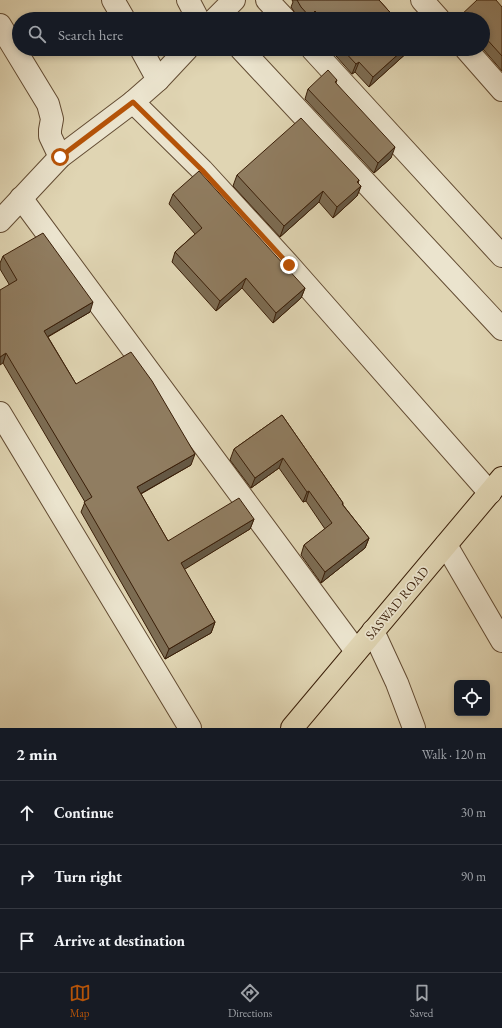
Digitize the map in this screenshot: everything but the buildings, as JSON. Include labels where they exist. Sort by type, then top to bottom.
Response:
[{"type":"highway","name":"SASWAD ROAD","points":[[292,728],[496,485]]},
{"type":"street","points":[[113,0],[120,12]]},
{"type":"street","points":[[188,0],[194,12]]},
{"type":"street","points":[[222,12],[234,0]]},
{"type":"street","points":[[267,0],[278,12]]},
{"type":"street","points":[[422,0],[433,12]]},
{"type":"street","points":[[0,25],[12,45]]},
{"type":"street","points":[[19,56],[48,104],[52,119],[50,136],[60,157]]},
{"type":"street","points":[[145,56],[158,80]]},
{"type":"street","points":[[180,56],[158,80],[133,102],[60,157],[7,211],[356,651]]},
{"type":"street","points":[[248,56],[502,329]]},
{"type":"street","points":[[318,56],[502,256]]},
{"type":"street","points":[[472,56],[502,90]]},
{"type":"street","points":[[133,102],[207,175],[300,277],[496,485]]},
{"type":"street","points":[[0,412],[190,728]]},
{"type":"street","points":[[446,544],[502,641]]},
{"type":"street","points":[[373,631],[397,683],[414,728]]},
{"type":"route","points":[[60,157],[133,102],[202,170],[289,265]]}]
